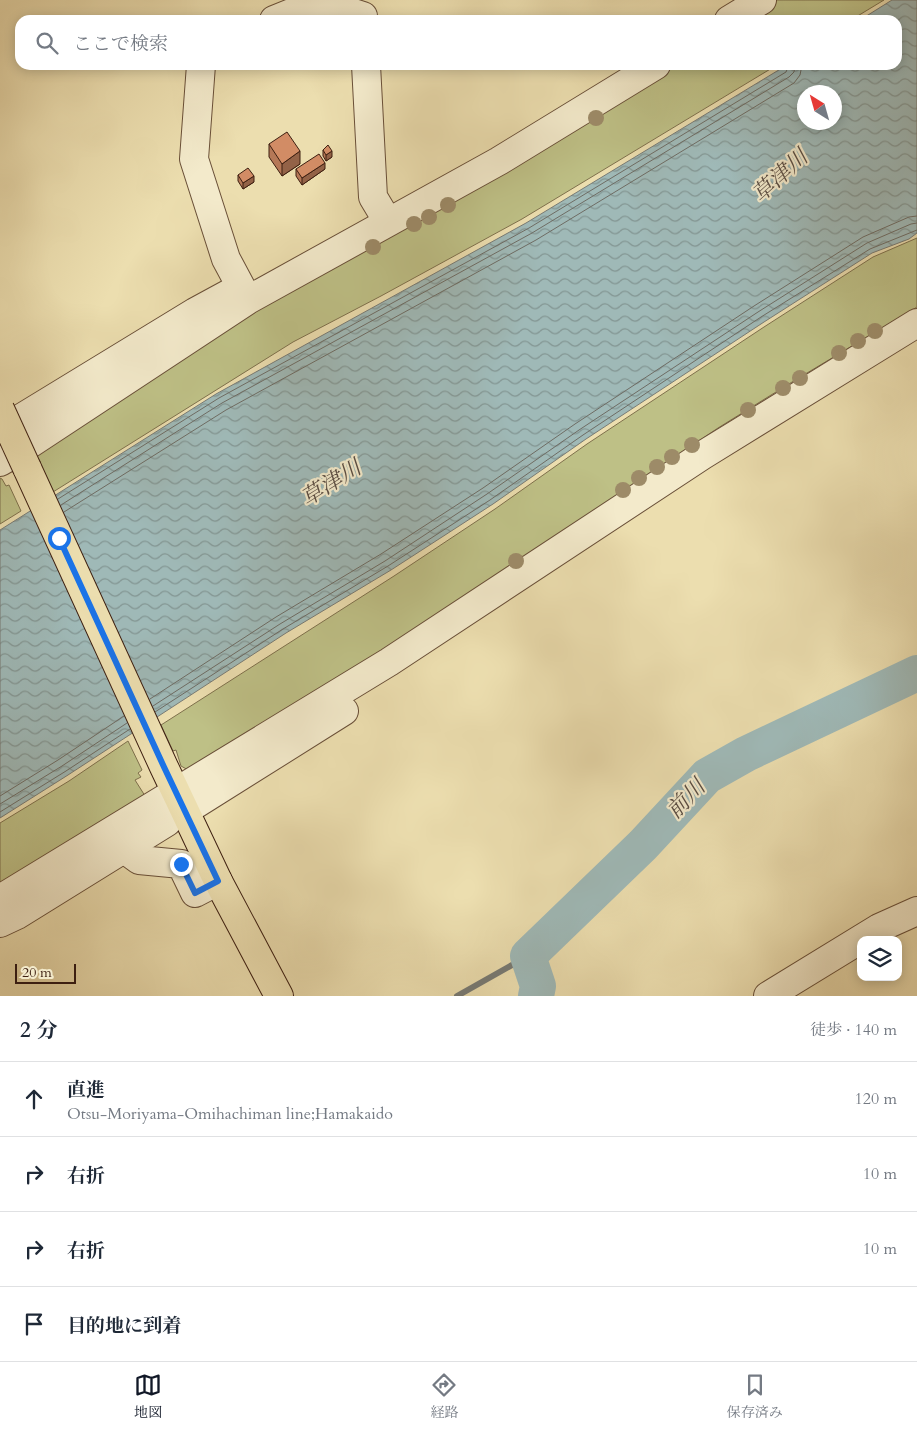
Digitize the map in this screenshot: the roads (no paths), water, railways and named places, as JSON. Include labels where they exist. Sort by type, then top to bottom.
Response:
[{"type":"main road","points":[[0,409],[12,449],[164,767],[186,798],[218,881],[279,996]]},
{"type":"street","points":[[716,15],[740,0]]},
{"type":"street","points":[[737,15],[762,0]]},
{"type":"street","points":[[286,15],[318,2],[363,12]]},
{"type":"street","points":[[201,70],[194,159],[237,290]]},
{"type":"street","points":[[366,70],[374,197],[382,212]]},
{"type":"street","points":[[0,431],[195,312],[499,149],[627,70]]},
{"type":"street","points":[[12,449],[248,300],[499,161],[648,70]]},
{"type":"street","points":[[12,449],[194,324],[237,290]]},
{"type":"street","points":[[565,556],[703,455],[917,323]]},
{"type":"street","points":[[0,899],[186,798],[389,662],[466,621],[565,556],[917,338]]},
{"type":"street","points":[[0,923],[17,916],[167,822]]},
{"type":"street","points":[[124,849],[139,860],[181,864],[195,893],[218,881]]},
{"type":"street","points":[[768,996],[879,928],[917,910]]},
{"type":"water","name":"草津川","points":[[892,0],[917,0],[917,233],[909,239],[872,253],[586,439],[493,504],[391,570],[286,633],[0,818],[0,530],[216,394],[526,223],[779,70],[902,70],[902,15],[868,15]]},
{"type":"waterway","name":"前川","points":[[536,996],[538,986],[528,956],[643,845],[707,776],[746,754],[917,673]]},
{"type":"waterway","points":[[457,996],[528,956]]}]
